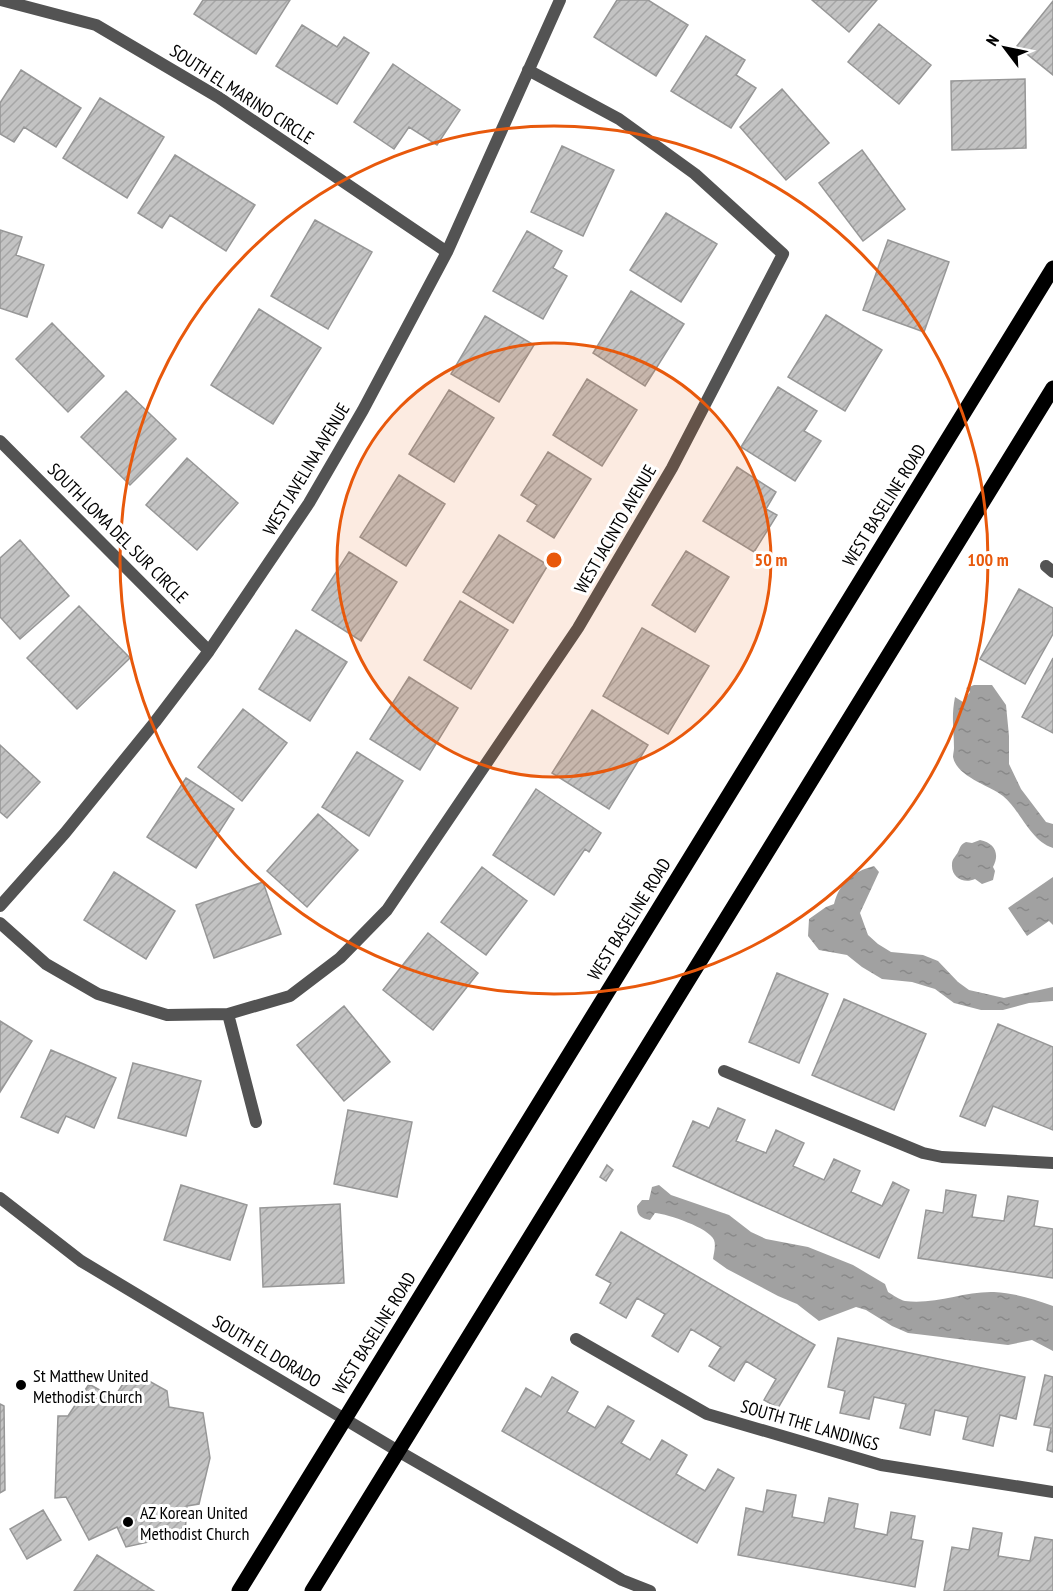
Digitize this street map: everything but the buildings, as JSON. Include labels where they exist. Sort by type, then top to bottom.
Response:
[{"type":"main road","name":"WEST BASELINE ROAD","points":[[239,1591],[1053,268]]},
{"type":"main road","points":[[312,1591],[1053,388]]},
{"type":"street","name":"SOUTH EL MARINO CIRCLE","points":[[1,0],[96,25],[218,97],[447,252]]},
{"type":"street","name":"WEST JAVELINA AVENUE","points":[[0,906],[100,791],[209,651],[309,503],[363,410],[447,252],[560,0]]},
{"type":"street","name":"WEST JACINTO AVENUE","points":[[0,923],[46,964],[98,994],[167,1015],[228,1014],[290,996],[340,958],[387,910],[578,628],[672,468],[783,254],[695,174],[619,118],[528,70]]},
{"type":"street","name":"SOUTH LOMA DEL SUR CIRCLE","points":[[0,441],[209,651]]},
{"type":"street","points":[[228,1014],[256,1122]]},
{"type":"street","points":[[724,1071],[923,1153],[942,1157],[1053,1163]]},
{"type":"street","name":"SOUTH EL DORADO","points":[[0,1198],[81,1261],[398,1451],[622,1580],[650,1591]]},
{"type":"street","name":"SOUTH THE LANDINGS","points":[[576,1339],[707,1414],[881,1465],[1053,1492]]},
{"type":"water","points":[[974,685],[992,685],[1006,705],[1009,764],[1021,789],[1046,822],[1053,824],[1053,848],[1038,839],[1003,796],[974,780],[956,764],[953,757],[955,697],[963,702],[970,692],[966,688]]},
{"type":"water","points":[[980,840],[993,846],[995,850],[993,880],[982,884],[975,879],[967,881],[959,879],[952,869],[953,859],[963,844]]},
{"type":"water","points":[[874,866],[879,872],[860,913],[868,935],[878,944],[891,952],[923,955],[938,961],[969,990],[1004,998],[1053,987],[1053,1001],[1029,1003],[1003,1010],[981,1010],[954,1003],[935,989],[912,982],[882,979],[847,955],[819,950],[808,936],[809,919],[834,904],[843,884],[848,879],[859,871]]},
{"type":"water","points":[[1053,877],[1053,925],[1049,921],[1027,936],[1008,908]]},
{"type":"water","points":[[659,1185],[671,1195],[729,1215],[751,1232],[766,1239],[808,1247],[853,1265],[885,1284],[888,1292],[903,1300],[916,1302],[994,1292],[1017,1295],[1053,1306],[1053,1351],[1032,1340],[1008,1345],[908,1333],[856,1307],[819,1321],[797,1304],[727,1269],[713,1259],[715,1247],[711,1235],[688,1222],[661,1214],[655,1213],[650,1220],[640,1216],[637,1206],[642,1200],[649,1200],[652,1187]]},
{"type":"place","name":"St Matthew United Methodist Church","points":[[21,1385]]},
{"type":"place","name":"AZ Korean United Methodist Church","points":[[128,1522]]}]
